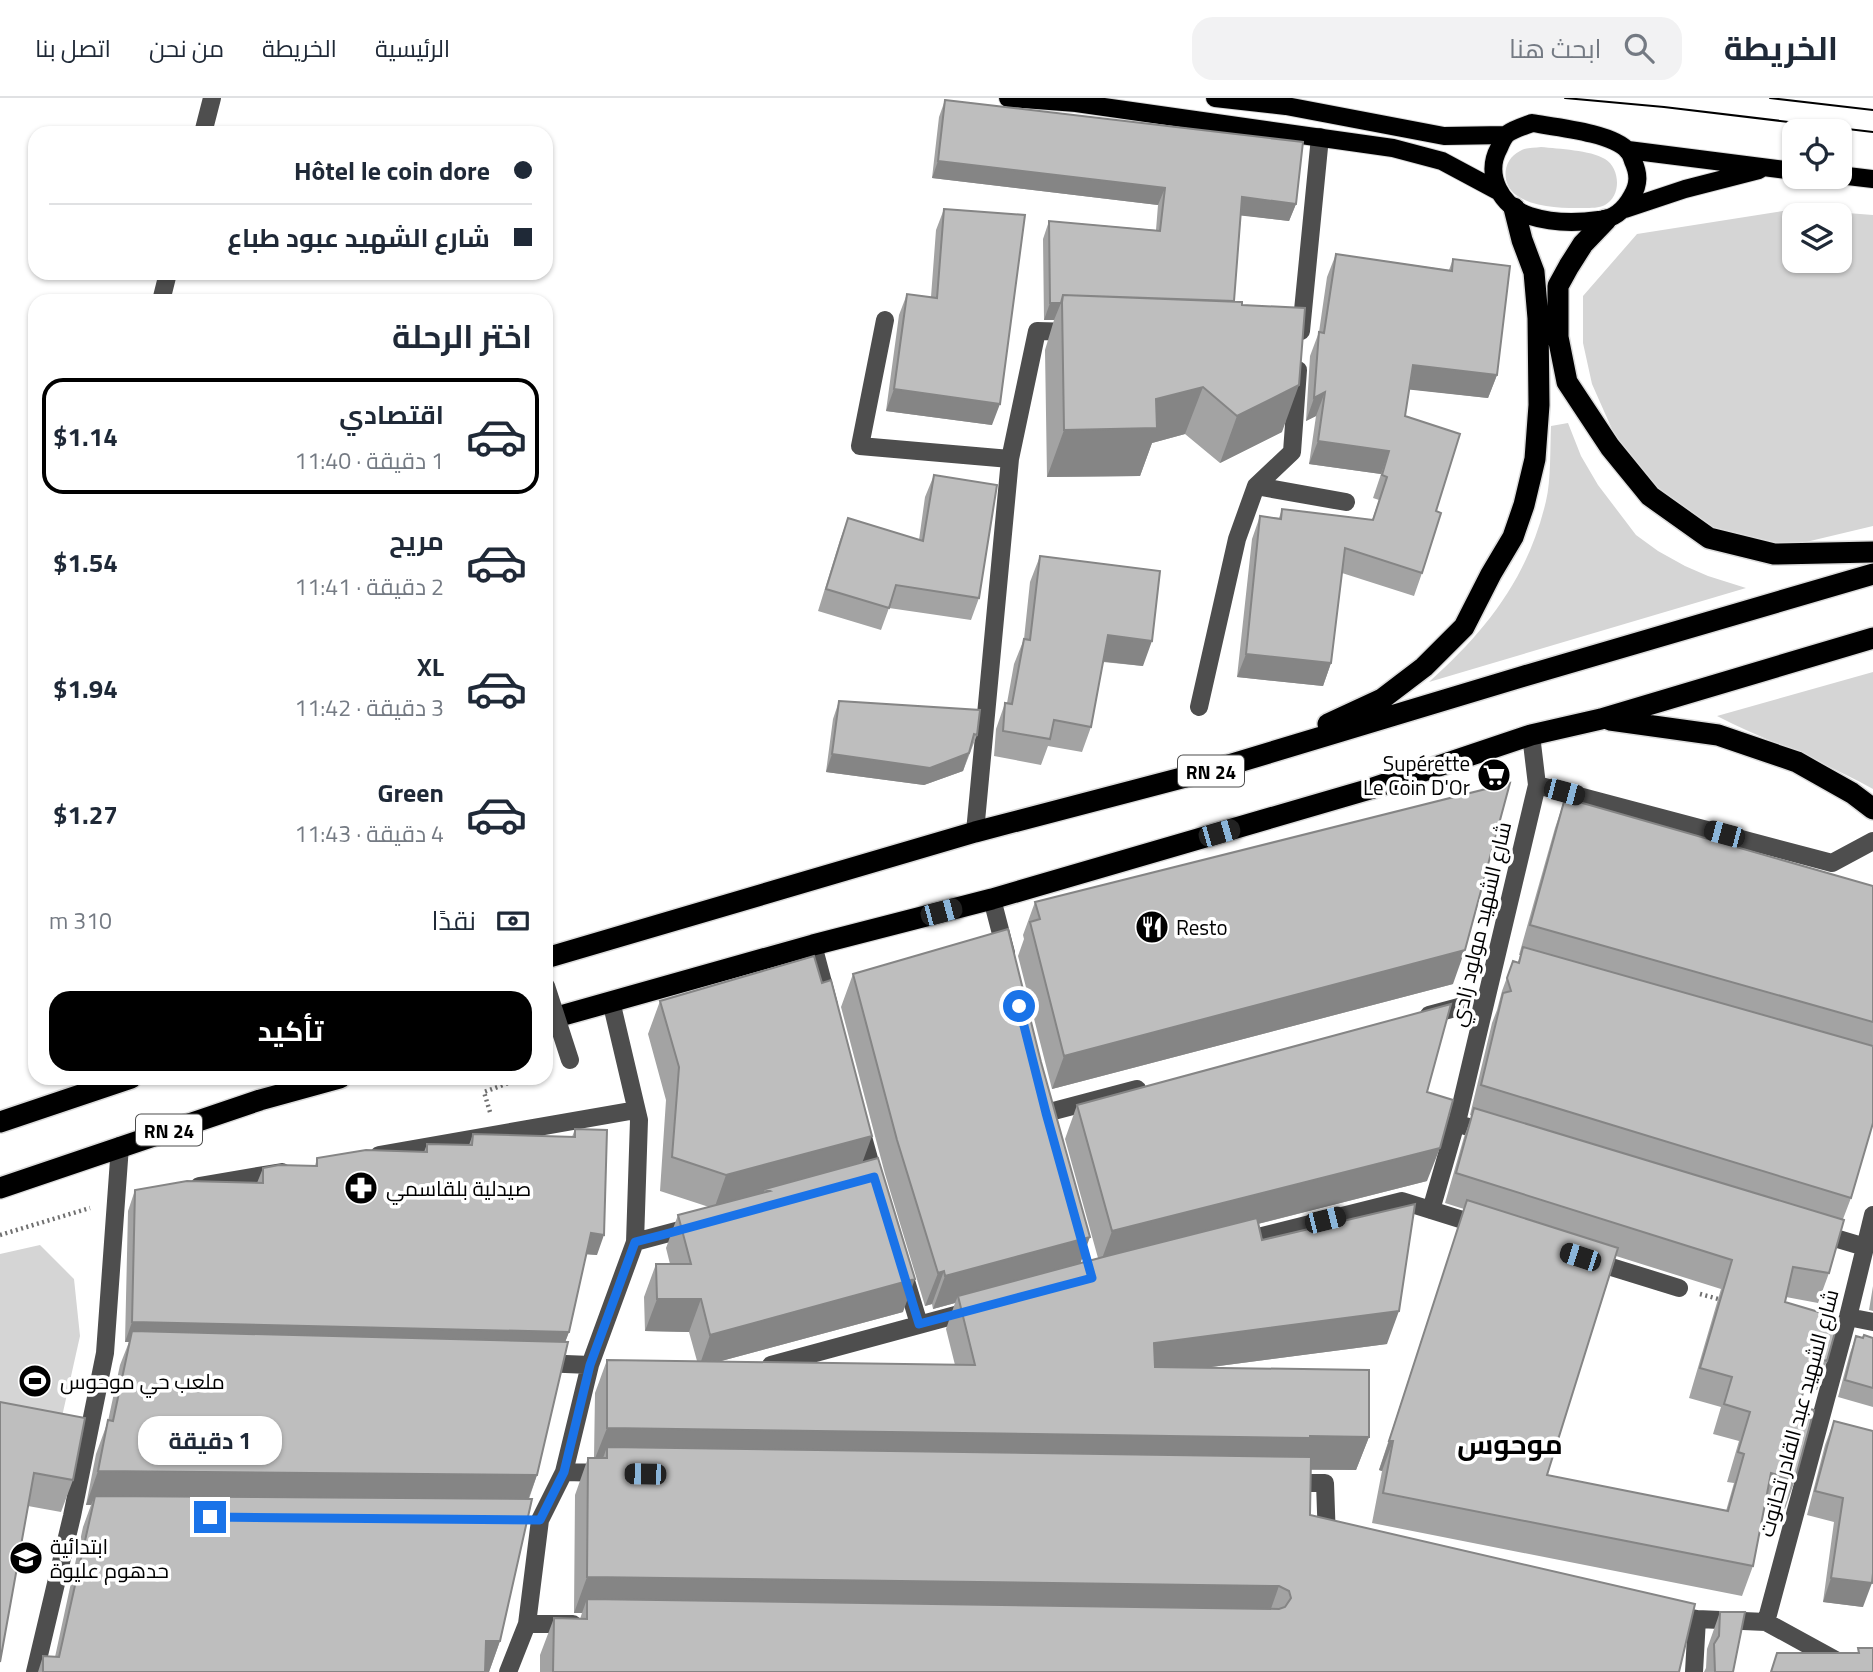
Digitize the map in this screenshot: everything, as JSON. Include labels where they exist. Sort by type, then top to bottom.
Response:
[{"type":"highway","points":[[1212,770],[1312,732],[1382,699],[1424,667],[1464,627],[1513,537],[1535,459],[1539,405],[1538,318],[1534,272],[1514,208]]},
{"type":"highway","points":[[1606,220],[1583,244],[1559,286],[1558,337],[1567,382],[1610,447],[1650,496],[1709,538],[1774,555],[1873,552]]},
{"type":"highway","name":"RN 24","points":[[553,956],[975,832],[1212,770],[1873,574]]},
{"type":"highway","points":[[553,1018],[813,945],[992,899],[1370,789],[1531,735],[1601,719],[1873,638]]},
{"type":"highway","points":[[1601,719],[1718,734],[1797,762],[1852,793],[1873,809]]},
{"type":"highway","points":[[0,1122],[110,1085]]},
{"type":"highway","name":"RN 24","points":[[0,1188],[260,1100],[315,1085]]},
{"type":"main road","points":[[1008,98],[1076,103],[1393,148],[1442,161],[1498,191],[1514,208],[1530,216],[1578,223],[1606,220],[1625,209],[1675,192],[1768,168]]},
{"type":"main road","points":[[1215,98],[1286,106],[1444,136],[1506,135],[1532,123],[1602,136],[1628,150],[1782,170]]},
{"type":"main road","points":[[1498,191],[1492,171],[1496,153],[1506,135]]},
{"type":"main road","points":[[1625,209],[1639,180],[1628,150]]},
{"type":"main road","points":[[1852,177],[1873,179]]},
{"type":"street","points":[[205,126],[212,98]]},
{"type":"street","points":[[1199,707],[1237,538],[1256,486],[1292,452],[1293,340],[1320,137]]},
{"type":"street","points":[[885,320],[860,446],[1010,459]]},
{"type":"street","points":[[975,832],[1010,459],[1037,331],[1093,333]]},
{"type":"street","points":[[1256,486],[1346,502]]},
{"type":"street","name":"شارع الشهيد مولود زادي","points":[[1431,1210],[1456,1123],[1485,1000],[1501,962],[1537,785],[1531,735]]},
{"type":"street","points":[[1537,785],[1832,863],[1873,841]]},
{"type":"street","points":[[992,899],[1009,966]]},
{"type":"street","points":[[813,945],[833,1022]]},
{"type":"street","points":[[1419,1017],[1485,1000]]},
{"type":"street","points":[[508,1672],[527,1623],[533,1520],[564,1472],[590,1365],[635,1242],[639,1120],[611,1001]]},
{"type":"street","points":[[553,1008],[570,1060]]},
{"type":"street","points":[[1046,1112],[1152,1085]]},
{"type":"street","points":[[362,1158],[636,1110]]},
{"type":"street","points":[[857,1113],[867,1179],[882,1204]]},
{"type":"street","points":[[1456,1123],[1509,1139]]},
{"type":"street","points":[[34,1672],[79,1516],[112,1353],[123,1199],[120,1146]]},
{"type":"street","points":[[185,1189],[293,1170]]},
{"type":"street","points":[[1227,1244],[1402,1201],[1496,1230]]},
{"type":"street","name":"شارع الشهيد عبد القادر تحانوت","points":[[1766,1622],[1873,1215]]},
{"type":"street","points":[[635,1242],[715,1220]]},
{"type":"street","points":[[1799,1227],[1865,1247]]},
{"type":"street","points":[[1574,1255],[1679,1289]]},
{"type":"street","points":[[898,1258],[919,1324]]},
{"type":"street","points":[[771,1364],[986,1307]]},
{"type":"street","points":[[1848,1317],[1873,1322]]},
{"type":"street","points":[[521,1363],[590,1365]]},
{"type":"street","points":[[564,1472],[619,1473]]},
{"type":"street","points":[[1269,1482],[1325,1483],[1327,1540],[1340,1542]]},
{"type":"street","points":[[1657,1611],[1697,1619],[1766,1622],[1839,1662],[1873,1661]]},
{"type":"street","points":[[1694,1672],[1697,1619]]},
{"type":"street","points":[[527,1623],[583,1624]]},
{"type":"path","points":[[484,1092],[503,1085]]},
{"type":"path","points":[[0,1235],[123,1199]]},
{"type":"path","points":[[1679,1289],[1729,1302]]},
{"type":"shaded area","points":[[1541,147],[1583,152],[1605,159],[1614,169],[1617,182],[1610,201],[1595,208],[1558,207],[1531,203],[1516,195],[1507,184],[1507,165],[1514,155],[1522,150]]},
{"type":"shaded area","points":[[1782,211],[1782,273],[1852,273],[1852,213],[1873,215],[1873,526],[1785,547],[1720,534],[1670,504],[1623,454],[1592,384],[1583,343],[1583,296],[1637,234]]},
{"type":"shaded area","points":[[1568,423],[1581,456],[1598,485],[1636,535],[1685,566],[1746,588],[1429,682],[1486,623],[1516,579],[1538,529],[1546,501],[1550,474],[1551,426]]},
{"type":"shaded area","points":[[1873,672],[1873,789],[1717,716]]},
{"type":"shaded area","name":"ملعب حي موحوس","points":[[40,1245],[74,1279],[80,1336],[57,1439],[0,1427],[0,1254]]},
{"type":"building","points":[[945,100],[1303,142],[1296,204],[1242,197],[1234,301],[1063,295],[1061,303],[1050,303],[1049,221],[1160,231],[1165,188],[938,161]]},
{"type":"building","points":[[944,209],[1025,215],[1000,404],[894,389],[907,294],[937,298]]},
{"type":"building","points":[[1336,254],[1452,271],[1453,259],[1510,266],[1497,375],[1413,365],[1405,416],[1460,434],[1436,511],[1441,513],[1422,573],[1345,548],[1331,663],[1246,654],[1260,516],[1281,519],[1282,509],[1373,520],[1387,477],[1382,475],[1389,451],[1318,441],[1325,392],[1314,398],[1319,332],[1324,333]]},
{"type":"building","points":[[1063,295],[1242,302],[1242,305],[1305,308],[1299,385],[1237,416],[1203,387],[1156,399],[1157,428],[1064,430]]},
{"type":"building","points":[[934,475],[997,485],[979,598],[896,585],[889,608],[826,589],[848,518],[923,541]]},
{"type":"building","points":[[1040,556],[1160,571],[1152,641],[1108,635],[1091,727],[1054,720],[1050,739],[1003,731],[1005,703],[1012,704],[1024,639],[1030,640]]},
{"type":"building","points":[[839,701],[980,710],[977,735],[974,734],[969,753],[930,768],[832,754]]},
{"type":"building","points":[[1510,783],[1465,950],[1064,1056],[1030,922],[1040,919],[1035,902]]},
{"type":"building","points":[[1565,798],[1873,886],[1873,1022],[1530,925]]},
{"type":"building","points":[[1008,929],[1041,1062],[1090,1237],[945,1276],[944,1271],[938,1273],[897,1140],[853,974]]},
{"type":"building","points":[[1523,947],[1873,1046],[1873,1123],[1851,1198],[1481,1085],[1503,993],[1511,991],[1507,978],[1513,961],[1519,963]]},
{"type":"building","points":[[814,956],[822,983],[831,980],[872,1136],[726,1175],[672,1157],[679,1067],[660,1001]]},
{"type":"building","points":[[1451,1004],[1427,1092],[1453,1100],[1440,1148],[1112,1231],[1077,1105]]},
{"type":"building","points":[[1474,1108],[1844,1220],[1829,1273],[1793,1267],[1785,1302],[1839,1318],[1827,1361],[1814,1357],[1799,1406],[1814,1410],[1795,1480],[1771,1473],[1753,1566],[1383,1493],[1393,1441],[1389,1441],[1467,1200],[1618,1248],[1547,1475],[1728,1511],[1744,1454],[1738,1452],[1750,1412],[1724,1404],[1732,1377],[1700,1368],[1732,1260],[1456,1173]]},
{"type":"building","points":[[575,1129],[607,1130],[604,1235],[591,1233],[569,1332],[132,1322],[135,1190],[187,1181],[263,1183],[263,1168],[279,1165],[317,1166],[317,1158],[366,1150],[427,1152],[427,1144],[472,1145],[473,1134],[575,1137]]},
{"type":"building","points":[[878,1158],[915,1279],[710,1335],[701,1299],[657,1299],[656,1264],[691,1264],[678,1215],[770,1191],[765,1189]]},
{"type":"building","points":[[1415,1204],[1399,1311],[1154,1343],[1155,1367],[1369,1370],[1369,1437],[607,1428],[607,1360],[975,1365],[958,1296],[1257,1218],[1262,1240]]},
{"type":"building","points":[[132,1331],[568,1342],[537,1475],[98,1471],[108,1420],[113,1421]]},
{"type":"building","points":[[1864,1335],[1873,1338],[1873,1388],[1845,1380],[1856,1336],[1863,1338]]},
{"type":"building","points":[[0,1402],[85,1418],[73,1480],[34,1473],[0,1662]]},
{"type":"building","points":[[1834,1421],[1873,1431],[1872,1583],[1831,1578],[1843,1498],[1815,1491]]},
{"type":"building","points":[[607,1447],[1311,1457],[1310,1515],[1695,1604],[1679,1672],[553,1672],[554,1618],[587,1619],[587,1599],[1279,1609],[1285,1607],[1291,1598],[1289,1591],[1279,1586],[587,1577],[588,1458],[607,1458]]},
{"type":"building","points":[[95,1496],[532,1499],[500,1641],[486,1641],[485,1672],[43,1672],[43,1656],[59,1657]]},
{"type":"building","points":[[1720,1612],[1745,1612],[1733,1672],[1715,1672],[1714,1644],[1719,1636]]},
{"type":"building","points":[[1858,1648],[1873,1648],[1873,1672],[1771,1672],[1777,1653],[1859,1653]]},
{"type":"tram line","points":[[1565,98],[1873,132]]},
{"type":"tram line","points":[[1770,98],[1873,110]]},
{"type":"place","name":"Supérette Le Coin D'Or","points":[[1494,775]]},
{"type":"place","name":"Resto","points":[[1152,927]]},
{"type":"place","name":"صيدلية بلقاسمي","points":[[361,1188]]},
{"type":"place","name":"ملعب حي موحوس","points":[[35,1381]]},
{"type":"place","name":"ابتدائية حدهوم عليوة","points":[[26,1558]]},
{"type":"district","name":"موحوس","points":[[1510,1443]]},
{"type":"route","points":[[210,1517],[540,1520],[564,1472],[590,1365],[635,1242],[874,1177],[919,1324],[1092,1278],[1019,1006]]}]
